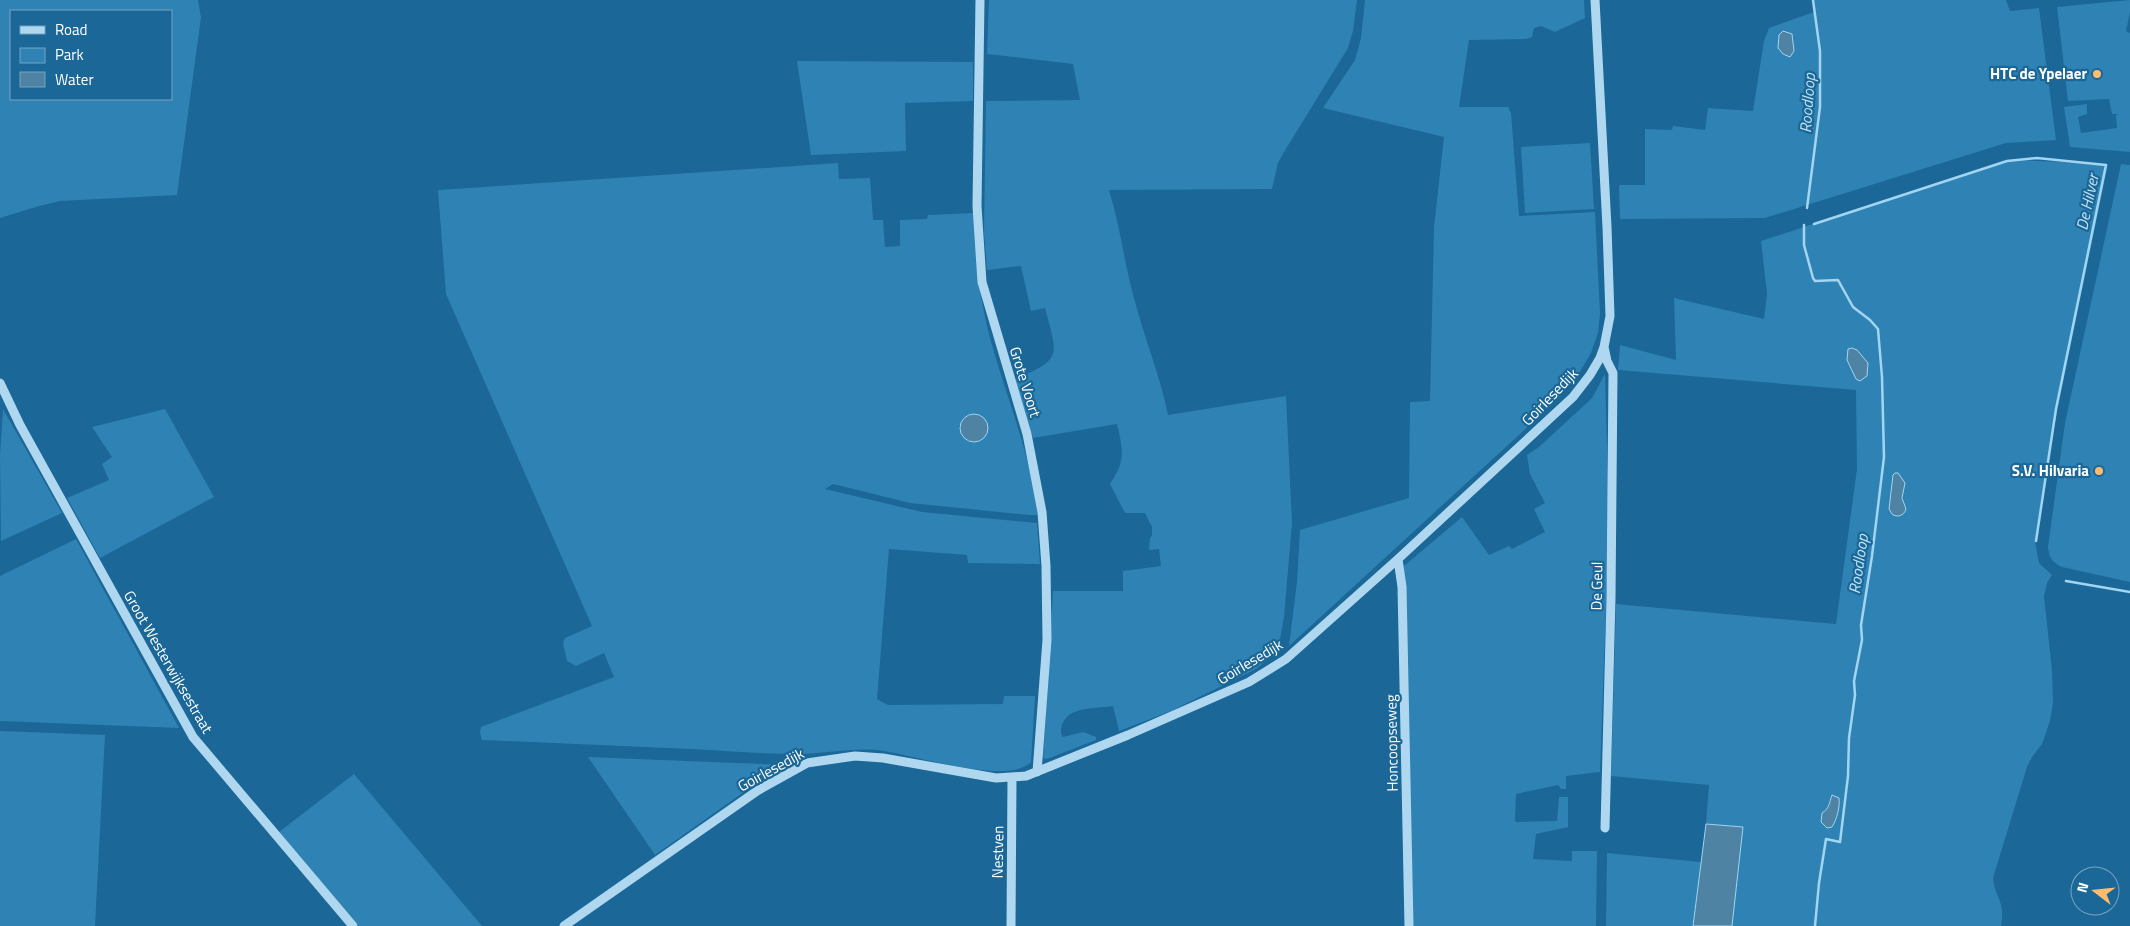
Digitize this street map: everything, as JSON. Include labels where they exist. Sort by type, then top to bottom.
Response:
[{"type":"street","name":"Grote Voort","points":[[980,0],[977,206],[982,282],[1026,434],[1042,512],[1046,566],[1046,640],[1036,761],[1037,772]]},
{"type":"street","name":"Goirlesedijk","points":[[564,926],[757,791],[807,764],[855,756],[883,758],[977,776],[1012,778],[1037,772],[1128,736],[1249,682],[1286,659],[1398,559],[1573,397],[1590,375],[1604,347],[1610,307],[1595,0]]},
{"type":"street","name":"De Geul","points":[[1604,347],[1607,361],[1613,373],[1611,598],[1605,828]]},
{"type":"street","name":"Groot Westerwijksestraat","points":[[0,384],[25,434],[193,737],[353,926]]},
{"type":"street","name":"Honcoopseweg","points":[[1398,559],[1402,587],[1409,926]]},
{"type":"street","name":"Nestven","points":[[1012,778],[1012,926]]},
{"type":"green space","points":[[0,0],[198,0],[201,17],[177,195],[60,201],[0,218]]},
{"type":"green space","points":[[989,0],[1357,0],[1353,31],[1348,48],[1278,163],[1272,189],[1109,190],[1134,298],[1161,385],[1168,415],[1286,396],[1292,523],[1284,617],[1278,651],[1256,669],[1171,711],[1119,731],[1113,706],[1087,709],[1071,714],[1062,725],[1061,734],[1063,737],[1083,732],[1096,737],[1096,740],[1047,759],[1043,758],[1053,591],[1123,591],[1123,571],[1161,566],[1159,549],[1149,550],[1152,527],[1145,513],[1125,513],[1110,484],[1119,469],[1122,455],[1117,424],[1033,438],[1015,379],[1042,366],[1053,354],[1054,346],[1045,308],[1031,311],[1021,266],[987,270],[984,232],[986,101],[1080,100],[1073,64],[987,54]]},
{"type":"green space","points":[[1365,0],[1584,0],[1585,18],[1555,32],[1541,26],[1534,28],[1532,37],[1526,39],[1469,40],[1459,107],[1508,107],[1511,113],[1519,216],[1595,212],[1600,313],[1598,333],[1591,353],[1578,375],[1558,399],[1289,646],[1297,582],[1300,530],[1409,498],[1410,402],[1430,401],[1434,227],[1444,137],[1323,108],[1355,60],[1361,38]]},
{"type":"green space","points":[[1813,0],[2006,0],[2010,11],[2039,8],[2056,140],[2006,143],[1765,218],[1620,219],[1619,185],[1645,185],[1645,129],[1672,130],[1673,126],[1705,130],[1708,108],[1753,111],[1764,41],[1769,28],[1814,12]]},
{"type":"green space","name":"HTC de Ypelaer","points":[[2130,0],[2130,12],[2126,31],[2130,33],[2130,152],[2070,147],[2064,107],[2087,104],[2087,114],[2078,117],[2081,133],[2117,128],[2116,115],[2119,114],[2112,114],[2109,99],[2068,101],[2057,7]]},
{"type":"green space","points":[[797,61],[973,62],[973,101],[905,103],[906,151],[811,155]]},
{"type":"green space","points":[[1590,143],[1594,209],[1525,213],[1521,147]]},
{"type":"green space","points":[[2014,160],[2108,164],[2051,441],[2035,541],[2039,563],[2052,575],[2047,583],[2044,596],[2052,670],[2053,703],[2050,721],[2042,744],[2027,767],[1993,878],[2002,911],[2001,926],[1732,926],[1743,827],[1706,824],[1709,785],[1611,776],[1616,604],[1836,624],[1857,469],[1856,390],[1618,370],[1620,345],[1676,360],[1674,298],[1764,319],[1767,294],[1761,241]],"holes":[[[1893,485],[1903,493],[1903,514],[1899,516],[1892,514],[1890,505]],[[1831,800],[1832,827],[1822,813],[1828,810]]]},
{"type":"green space","points":[[838,163],[839,179],[870,178],[873,220],[883,220],[885,247],[900,246],[900,220],[927,219],[928,215],[975,213],[978,276],[986,322],[1027,459],[1038,515],[910,503],[833,484],[825,489],[922,512],[1037,523],[1040,564],[968,563],[967,555],[889,549],[877,699],[888,705],[1003,704],[1004,696],[1035,696],[1031,762],[1019,769],[1001,771],[980,770],[876,750],[784,754],[482,740],[481,727],[614,677],[604,653],[576,666],[567,661],[563,643],[565,638],[592,626],[446,294],[438,190]],"holes":[[[964,417],[987,422],[988,429],[983,439],[969,442],[963,437],[959,427]]]},
{"type":"green space","points":[[2121,164],[2130,165],[2130,582],[2062,567],[2052,559],[2048,547],[2065,423]]},
{"type":"green space","points":[[1605,374],[1609,524],[1600,772],[1566,776],[1566,789],[1561,789],[1558,785],[1516,794],[1515,821],[1557,821],[1559,797],[1568,797],[1568,827],[1536,834],[1533,859],[1572,861],[1572,851],[1597,851],[1596,926],[1412,926],[1404,566],[1462,517],[1489,555],[1509,546],[1512,549],[1545,532],[1534,509],[1545,503],[1530,474],[1527,455],[1539,447],[1592,398]]},
{"type":"green space","points":[[3,409],[62,513],[1,541],[0,456]]},
{"type":"green space","points":[[165,409],[214,497],[100,558],[67,498],[109,480],[102,464],[112,457],[92,427]]},
{"type":"green space","points":[[76,539],[179,728],[0,721],[0,576]]},
{"type":"green space","points":[[0,731],[105,735],[95,926],[0,926]]},
{"type":"green space","points":[[588,757],[786,765],[751,787],[655,855]]},
{"type":"green space","points":[[354,774],[482,926],[359,926],[279,832]]},
{"type":"green space","points":[[1607,853],[1701,862],[1693,925],[1697,926],[1606,926]]},
{"type":"water","points":[[1783,31],[1792,34],[1794,51],[1790,57],[1783,54],[1778,48],[1779,35]]},
{"type":"water","points":[[1848,349],[1857,350],[1868,363],[1867,376],[1860,381],[1856,379],[1847,360]]},
{"type":"water","points":[[974,414],[984,418],[988,428],[984,438],[974,442],[964,438],[960,428],[964,418]]},
{"type":"water","points":[[1898,473],[1905,483],[1902,498],[1906,509],[1902,515],[1898,516],[1892,514],[1889,509],[1893,475]]},
{"type":"water","points":[[1832,795],[1839,798],[1839,809],[1832,827],[1827,828],[1821,822],[1822,813],[1828,807]]},
{"type":"water","points":[[1706,824],[1743,827],[1732,926],[1693,926]]},
{"type":"waterway","name":"Roodloop","points":[[1807,208],[1820,107],[1820,51],[1813,0]]},
{"type":"waterway","name":"De Hilver","points":[[1814,224],[2007,161],[2037,158],[2106,165],[2056,409],[2036,541]]},
{"type":"waterway","name":"Roodloop","points":[[1804,225],[1804,245],[1815,281],[1838,280],[1853,307],[1878,329],[1882,377],[1884,457],[1872,556],[1861,625],[1862,640],[1854,681],[1855,695],[1849,738],[1848,776],[1840,842],[1826,839],[1815,926]]},
{"type":"waterway","name":"De Hilver","points":[[2066,581],[2130,592]]},
{"type":"place","name":"HTC de Ypelaer","points":[[2097,74]]},
{"type":"place","name":"S.V. Hilvaria","points":[[2099,471]]}]
